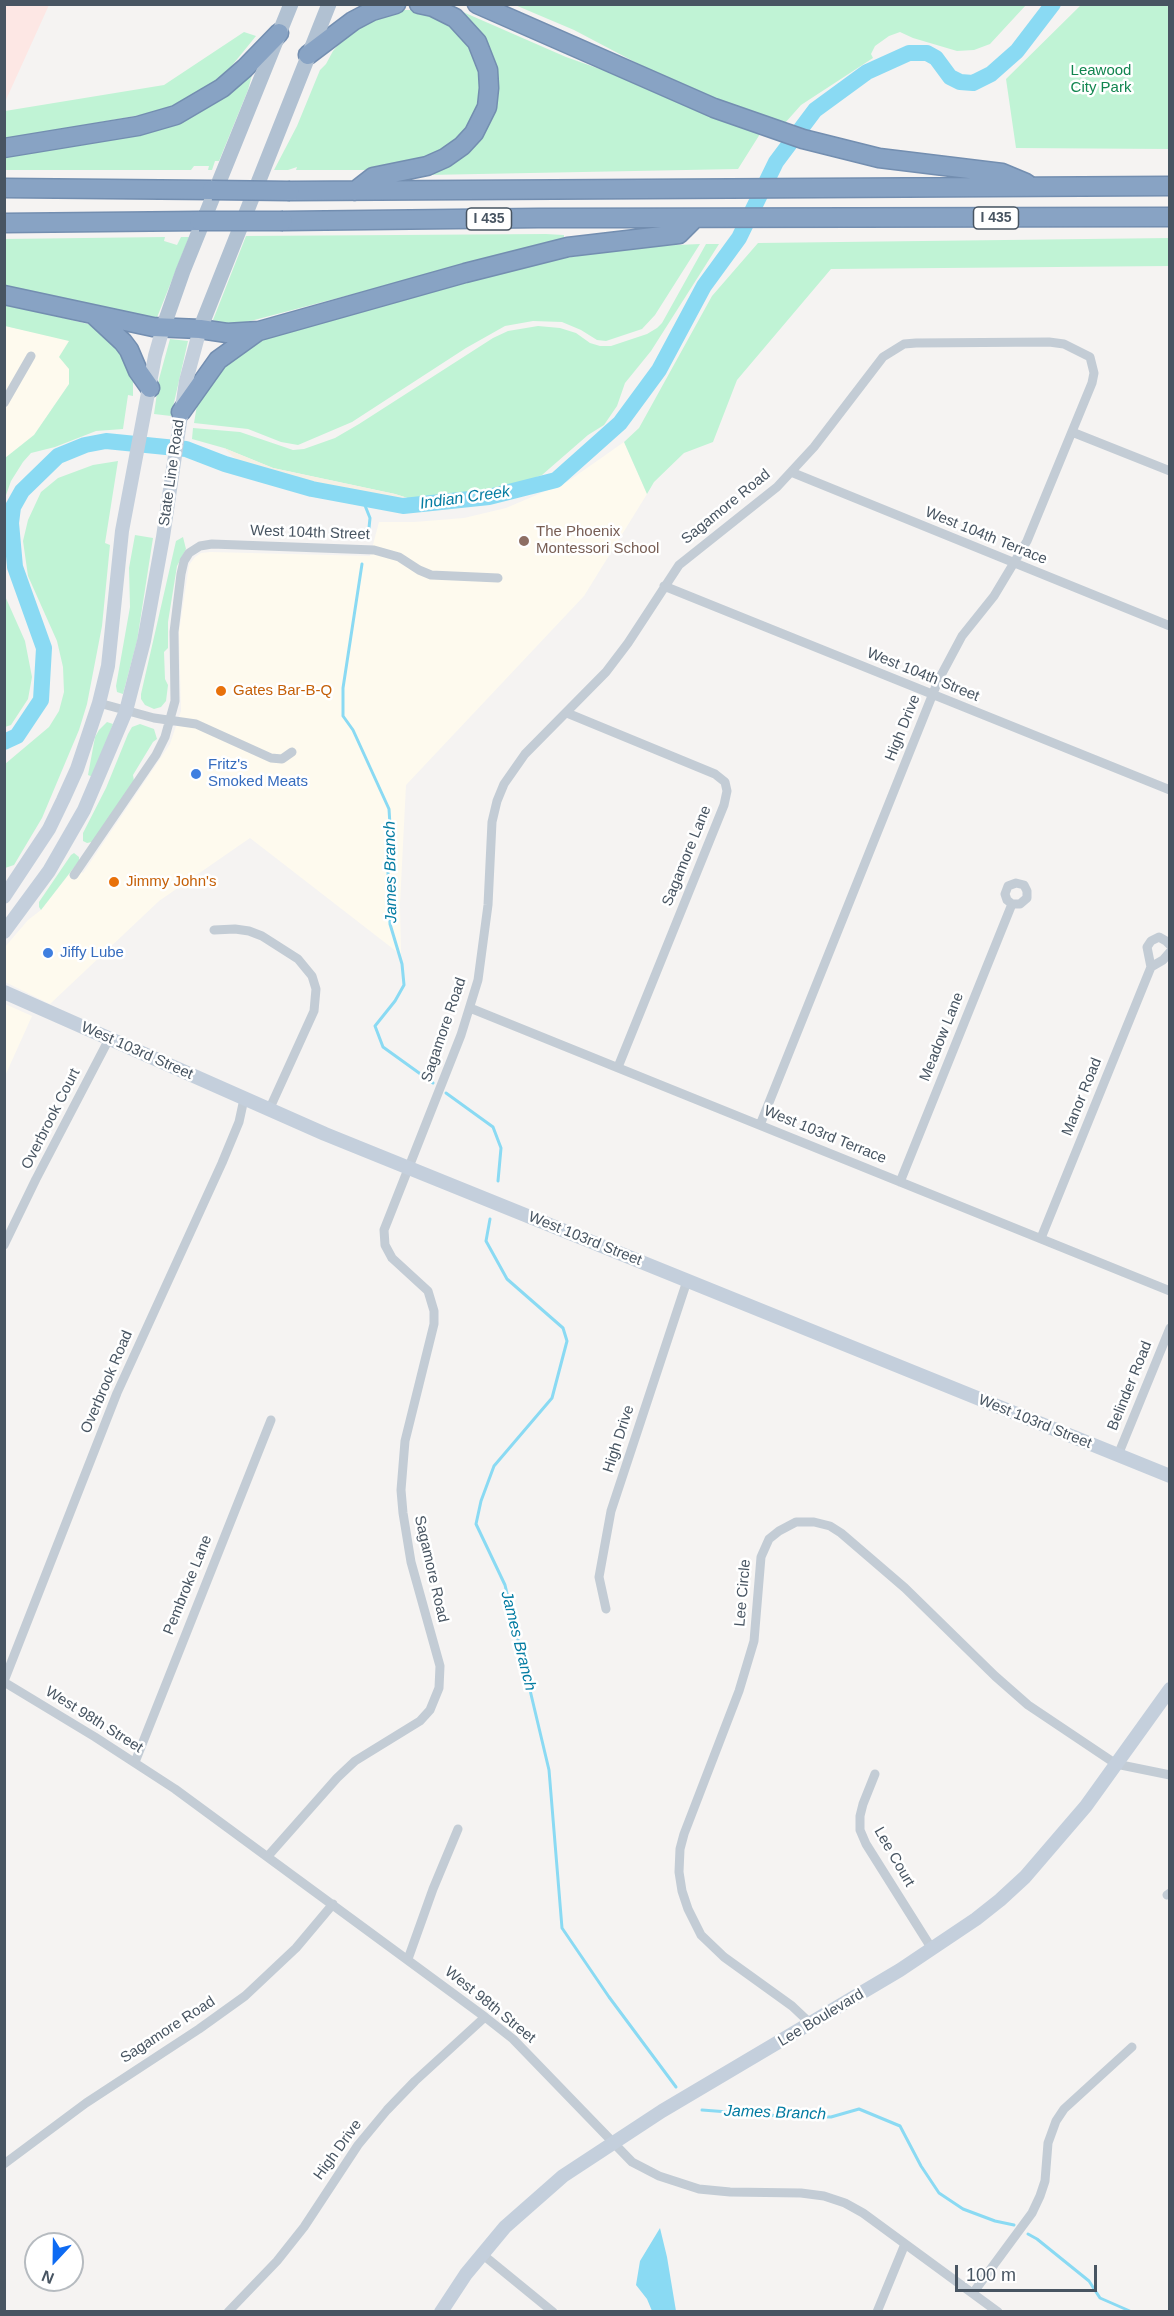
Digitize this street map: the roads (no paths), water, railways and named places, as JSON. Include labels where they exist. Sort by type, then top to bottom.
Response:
[{"type":"highway","points":[[308,55],[353,21],[372,11],[396,4]]},
{"type":"highway","points":[[355,192],[373,177],[427,166],[445,158],[468,140],[484,116],[489,78],[486,63],[477,42],[455,18],[433,7],[419,4]]},
{"type":"highway","points":[[477,4],[740,118],[803,139],[867,155],[1002,173],[1033,186]]},
{"type":"highway","points":[[4,148],[138,126],[176,115],[222,88],[279,33]]},
{"type":"highway","name":"I 435","points":[[4,188],[355,192],[838,186],[1170,186]]},
{"type":"highway","name":"I 435","points":[[4,223],[1170,217]]},
{"type":"highway","points":[[4,295],[164,328],[200,329],[227,333],[259,331],[465,273],[568,247],[679,234],[699,219]]},
{"type":"highway","points":[[93,314],[123,342],[150,388]]},
{"type":"highway","points":[[181,412],[218,360],[259,331]]},
{"type":"main road","points":[[4,897],[49,829],[77,769],[99,703],[108,666],[123,531],[155,356],[183,271],[291,4]]},
{"type":"main road","name":"State Line Road","points":[[4,932],[27,904],[68,838],[98,780],[126,711],[144,641],[190,363],[200,329],[329,4]]},
{"type":"main road","name":"West 103rd Street","points":[[4,992],[269,1110],[408,1168],[1170,1476]]},
{"type":"main road","name":"Lee Boulevard","points":[[441,2312],[482,2254],[505,2227],[563,2176],[662,2111],[782,2041],[809,2022],[832,2011],[976,1919],[1025,1877],[1072,1823],[1170,1689]]},
{"type":"street","name":"Sagamore Road","points":[[268,1856],[355,1761],[420,1721],[430,1710],[439,1688],[440,1666],[411,1562],[401,1490],[405,1441],[434,1323],[434,1311],[428,1291],[392,1258],[385,1245],[384,1230],[470,1008],[483,953],[492,822],[497,801],[514,767],[606,672],[664,586],[687,558],[777,487],[814,447],[883,357],[904,344],[1049,342],[1064,344],[1090,357]]},
{"type":"street","points":[[4,403],[22,376],[31,356]]},
{"type":"street","name":"High Drive","points":[[760,1125],[948,661],[962,636],[994,596],[1027,541],[1092,383],[1094,373],[1090,357]]},
{"type":"street","points":[[1072,432],[1170,471]]},
{"type":"street","name":"West 104th Terrace","points":[[791,472],[1170,626]]},
{"type":"street","name":"West 104th Street","points":[[170,720],[175,701],[174,632],[181,574],[184,561],[189,553],[200,546],[212,544],[374,550],[399,557],[431,575],[498,578]]},
{"type":"street","name":"West 104th Street","points":[[664,586],[1170,790]]},
{"type":"street","points":[[99,703],[126,711],[196,724],[271,758],[282,759],[292,752]]},
{"type":"street","name":"Sagamore Lane","points":[[567,713],[715,774],[724,782],[727,791],[724,805],[618,1067]]},
{"type":"street","points":[[74,875],[156,756],[170,720]]},
{"type":"street","name":"Meadow Lane","points":[[900,1182],[1012,904]]},
{"type":"street","points":[[214,930],[235,929],[262,936],[298,959],[312,976],[316,989],[314,1011],[269,1110]]},
{"type":"street","name":"Manor Road","points":[[1041,1238],[1151,967],[1147,947],[1151,941],[1159,938],[1166,940],[1170,945]]},
{"type":"street","name":"Manor Road","points":[[1151,967],[1163,960],[1170,952]]},
{"type":"street","name":"West 103rd Terrace","points":[[470,1008],[1170,1291]]},
{"type":"street","name":"Overbrook Court","points":[[4,1245],[109,1039]]},
{"type":"street","name":"Overbrook Road","points":[[4,1682],[8,1658],[117,1393],[222,1163],[239,1122],[244,1099]]},
{"type":"street","name":"High Drive","points":[[606,1610],[599,1577],[611,1511],[687,1281]]},
{"type":"street","name":"Belinder Road","points":[[1118,1455],[1170,1328]]},
{"type":"street","name":"Pembroke Lane","points":[[135,1762],[271,1420]]},
{"type":"street","name":"Lee Circle","points":[[809,2022],[724,1957],[701,1935],[688,1909],[679,1872],[680,1849],[684,1834],[739,1691],[754,1641],[761,1557],[769,1539],[796,1522],[814,1522],[841,1533],[905,1588],[995,1677],[1028,1705],[1116,1764]]},
{"type":"street","name":"West 98th Street","points":[[4,1682],[135,1762],[268,1856],[485,2017],[513,2039],[632,2162],[678,2184],[699,2189],[801,2193],[834,2200],[863,2213],[998,2312]]},
{"type":"street","points":[[1116,1764],[1170,1775]]},
{"type":"street","name":"Lee Court","points":[[875,1774],[863,1804],[860,1830],[866,1844],[932,1949]]},
{"type":"street","points":[[408,1959],[458,1829]]},
{"type":"street","name":"Sagamore Road","points":[[4,2164],[86,2103],[245,1996],[296,1947],[333,1904]]},
{"type":"street","name":"High Drive","points":[[228,2312],[277,2261],[304,2227],[358,2145],[387,2110],[485,2017]]},
{"type":"street","points":[[973,2293],[1032,2213],[1046,2174],[1048,2143],[1052,2129],[1060,2115],[1132,2047]]},
{"type":"street","points":[[877,2312],[905,2244]]},
{"type":"street","points":[[482,2254],[553,2312]]},
{"type":"water","points":[[660,2228],[676,2311],[652,2311],[647,2299],[636,2285],[640,2261]]},
{"type":"waterway","name":"Indian Creek","points":[[4,742],[17,736],[41,700],[44,648],[15,567],[11,523],[13,507],[22,491],[58,456],[85,445],[106,441],[186,449],[225,464],[312,489],[403,506],[489,497],[556,480],[620,423],[659,370],[704,286],[739,238],[776,162],[815,110],[867,72],[909,53],[927,53],[936,58],[950,77],[960,82],[973,83],[991,74],[1017,51],[1053,4]]},
{"type":"waterway","name":"James Branch","points":[[362,498],[370,518],[368,538]]},
{"type":"waterway","name":"James Branch","points":[[362,564],[343,688],[343,716],[353,730],[389,809],[390,924],[402,964],[404,985],[395,1001],[375,1026],[383,1047],[433,1083]]},
{"type":"waterway","name":"James Branch","points":[[446,1093],[493,1127],[501,1148],[498,1181]]},
{"type":"waterway","name":"James Branch","points":[[490,1219],[486,1241],[507,1279],[563,1328],[567,1341],[552,1398],[494,1466],[481,1501],[476,1524],[505,1585],[549,1770],[562,1928],[609,1997],[676,2087]]},
{"type":"waterway","name":"James Branch","points":[[702,2110],[831,2117],[859,2109],[900,2126],[921,2166],[939,2193],[963,2209],[995,2221],[1014,2225]]},
{"type":"waterway","name":"James Branch","points":[[1028,2234],[1089,2281],[1100,2298],[1132,2312]]},
{"type":"place","name":"The Phoenix Montessori School","points":[[524,541]]},
{"type":"place","name":"Gates Bar-B-Q","points":[[221,691]]},
{"type":"place","name":"Fritz's Smoked Meats","points":[[196,774]]},
{"type":"place","name":"Jimmy John's","points":[[114,882]]},
{"type":"place","name":"Jiffy Lube","points":[[48,953]]},
{"type":"park label","name":"Leawood City Park","points":[[1101,80]]}]
